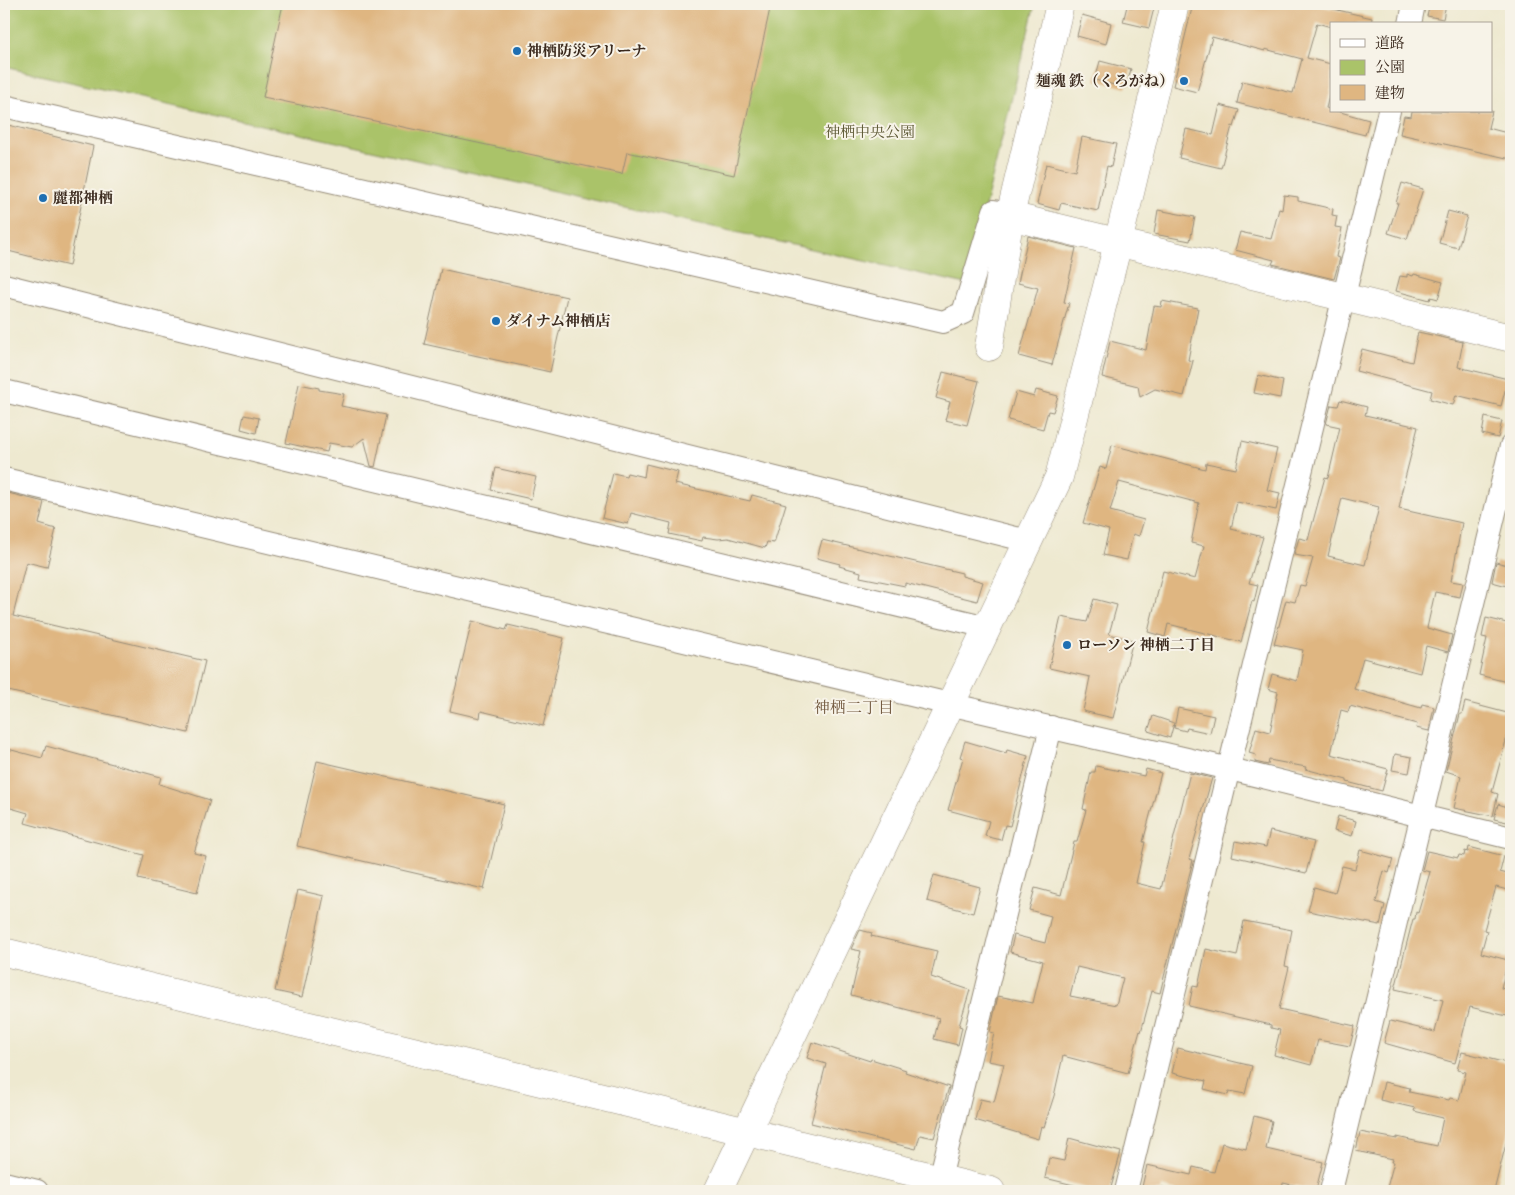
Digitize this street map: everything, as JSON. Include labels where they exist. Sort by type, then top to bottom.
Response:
[{"type":"street","points":[[989,347],[1010,216],[1060,4]]},
{"type":"street","points":[[718,1191],[1059,477],[1118,243],[1175,4]]},
{"type":"street","points":[[1410,22],[1414,4]]},
{"type":"street","points":[[4,106],[943,322],[962,313],[994,211],[1511,338]]},
{"type":"street","points":[[1126,1191],[1389,112]]},
{"type":"street","points":[[4,285],[1028,541]]},
{"type":"street","points":[[4,391],[987,627]]},
{"type":"street","points":[[1331,1191],[1511,446]]},
{"type":"street","points":[[4,479],[1230,769],[1511,838]]},
{"type":"street","points":[[938,1185],[1051,727]]},
{"type":"street","points":[[4,952],[745,1133],[938,1185],[992,1191]]},
{"type":"street","points":[[4,1182],[37,1191]]},
{"type":"green space","name":"神栖中央公園","points":[[4,4],[1035,4],[966,284],[4,67]]},
{"type":"building","name":"神栖防災アリーナ","points":[[283,4],[771,4],[734,175],[627,152],[622,174],[263,97]]},
{"type":"building","points":[[1135,4],[1155,4],[1149,28],[1123,22],[1127,6],[1134,8]]},
{"type":"building","points":[[1193,4],[1312,4],[1372,18],[1371,22],[1330,22],[1330,27],[1317,23],[1307,58],[1330,64],[1330,92],[1326,108],[1330,109],[1330,112],[1340,112],[1369,120],[1365,135],[1237,103],[1242,81],[1293,93],[1302,59],[1265,49],[1265,51],[1212,37],[1197,92],[1173,86]]},
{"type":"building","points":[[1430,4],[1446,4],[1443,19],[1427,16]]},
{"type":"building","points":[[1082,15],[1111,23],[1106,44],[1077,36]]},
{"type":"building","points":[[1100,61],[1131,69],[1126,88],[1095,80]]},
{"type":"building","points":[[1220,105],[1239,110],[1234,127],[1232,126],[1221,168],[1179,158],[1186,129],[1213,135]]},
{"type":"building","points":[[1412,112],[1492,112],[1488,128],[1511,134],[1511,159],[1400,134],[1404,116],[1411,117]]},
{"type":"building","name":"麗都神栖","points":[[4,124],[93,146],[69,266],[4,250]]},
{"type":"building","points":[[1082,137],[1116,144],[1111,167],[1107,166],[1098,211],[1061,203],[1059,210],[1037,204],[1046,164],[1075,171]]},
{"type":"building","points":[[1402,183],[1423,189],[1407,239],[1388,233],[1398,203],[1396,203]]},
{"type":"building","points":[[1284,195],[1298,197],[1298,201],[1333,209],[1332,215],[1337,216],[1335,227],[1342,228],[1336,257],[1340,258],[1334,279],[1272,264],[1274,260],[1235,250],[1240,232],[1271,239],[1279,209],[1282,210]]},
{"type":"building","points":[[1158,210],[1195,217],[1190,241],[1154,234]]},
{"type":"building","points":[[1448,211],[1467,216],[1458,248],[1439,243]]},
{"type":"building","points":[[1028,236],[1076,248],[1064,302],[1069,303],[1052,365],[1019,356],[1038,288],[1018,283]]},
{"type":"building","name":"ダイナム神栖店","points":[[441,269],[567,297],[550,372],[424,344]]},
{"type":"building","points":[[1407,274],[1413,276],[1414,274],[1443,282],[1438,299],[1431,297],[1430,300],[1396,291],[1400,276],[1407,277]]},
{"type":"building","points":[[1162,301],[1198,308],[1188,360],[1193,361],[1184,396],[1155,389],[1140,397],[1138,386],[1102,377],[1110,341],[1146,350],[1154,306],[1161,307]]},
{"type":"building","points":[[1418,332],[1463,342],[1458,367],[1508,379],[1501,406],[1456,395],[1453,405],[1430,399],[1432,391],[1356,371],[1362,349],[1412,362]]},
{"type":"building","points":[[943,372],[979,381],[967,425],[945,420],[950,402],[936,398]]},
{"type":"building","points":[[1258,375],[1283,381],[1280,398],[1254,393]]},
{"type":"building","points":[[299,384],[319,388],[319,390],[344,394],[341,406],[386,415],[375,467],[371,466],[364,438],[352,447],[329,443],[327,452],[286,443]]},
{"type":"building","points":[[1036,390],[1058,396],[1053,412],[1048,411],[1043,429],[1008,420],[1016,392],[1034,397]]},
{"type":"building","points":[[1340,400],[1367,407],[1365,415],[1418,427],[1399,509],[1462,523],[1451,581],[1463,583],[1460,597],[1435,592],[1427,628],[1452,635],[1448,652],[1426,646],[1420,673],[1363,658],[1354,689],[1421,708],[1422,704],[1434,707],[1429,731],[1416,728],[1417,724],[1350,706],[1348,712],[1341,710],[1331,754],[1388,769],[1382,791],[1305,769],[1306,767],[1269,760],[1268,765],[1255,762],[1256,755],[1249,753],[1256,728],[1270,732],[1278,692],[1268,689],[1272,674],[1297,681],[1303,650],[1274,644],[1286,600],[1295,602],[1300,585],[1305,586],[1313,558],[1294,555],[1299,538],[1308,540],[1325,477],[1328,478],[1340,427],[1326,424],[1331,405],[1338,406]],"holes":[[[1342,498],[1379,507],[1365,565],[1328,556]]]},
{"type":"building","points":[[244,415],[259,418],[256,433],[241,429]]},
{"type":"building","points":[[1485,417],[1502,421],[1498,438],[1482,434]]},
{"type":"building","points":[[1242,441],[1277,449],[1267,490],[1280,493],[1276,510],[1237,502],[1231,529],[1263,537],[1249,583],[1258,585],[1241,642],[1168,624],[1165,637],[1148,632],[1163,571],[1195,579],[1204,546],[1191,543],[1199,503],[1119,482],[1110,511],[1144,520],[1139,536],[1133,534],[1127,560],[1103,555],[1109,530],[1083,523],[1100,467],[1106,469],[1112,445],[1205,469],[1206,463],[1236,469]]},
{"type":"building","points":[[646,464],[678,472],[675,484],[750,501],[752,495],[786,504],[774,543],[767,542],[765,548],[728,538],[703,537],[702,541],[669,534],[671,523],[631,513],[628,524],[602,518],[613,473],[626,476],[627,473],[644,477]]},
{"type":"building","points":[[496,468],[536,477],[531,499],[491,490]]},
{"type":"building","points":[[4,492],[44,502],[39,524],[56,529],[47,567],[26,562],[13,616],[205,661],[188,733],[4,690]]},
{"type":"building","points":[[822,540],[962,573],[962,576],[983,582],[977,601],[905,583],[905,586],[860,577],[861,572],[817,558]]},
{"type":"building","points":[[1496,562],[1511,566],[1511,587],[1492,582]]},
{"type":"building","points":[[1094,599],[1117,605],[1109,634],[1133,640],[1113,718],[1083,711],[1090,677],[1049,668],[1061,617],[1087,622]]},
{"type":"building","points":[[1486,618],[1511,624],[1511,683],[1479,675],[1487,638],[1482,637]]},
{"type":"building","points":[[472,621],[506,630],[508,625],[564,638],[543,726],[481,711],[480,718],[450,711]]},
{"type":"building","points":[[1465,702],[1511,714],[1511,734],[1508,733],[1492,792],[1498,794],[1493,816],[1454,808],[1461,776],[1446,771],[1460,714],[1462,714]]},
{"type":"building","points":[[1178,708],[1214,716],[1210,733],[1187,728],[1186,731],[1174,728]]},
{"type":"building","points":[[1153,716],[1174,723],[1170,738],[1148,731]]},
{"type":"building","points":[[965,741],[1006,753],[1007,750],[1028,756],[1010,826],[1005,825],[1001,840],[985,836],[989,821],[948,810],[963,758],[960,757]]},
{"type":"building","points":[[46,746],[161,777],[159,784],[210,800],[194,853],[206,856],[197,893],[138,879],[144,855],[25,823],[28,813],[4,806],[4,748],[42,758]]},
{"type":"building","points":[[1395,754],[1412,757],[1409,773],[1392,770]]},
{"type":"building","points":[[317,761],[504,804],[484,889],[297,846]]},
{"type":"building","points":[[1096,766],[1144,776],[1146,769],[1161,773],[1143,842],[1145,842],[1136,883],[1161,889],[1190,773],[1212,778],[1189,859],[1193,860],[1160,993],[1152,991],[1128,1073],[1063,1056],[1054,1096],[1044,1127],[1041,1126],[1038,1139],[975,1120],[980,1099],[994,1102],[1004,1064],[988,1061],[994,1033],[990,1032],[998,996],[1033,1003],[1043,961],[1010,952],[1014,935],[1045,943],[1051,916],[1029,910],[1035,888],[1061,895],[1074,842],[1077,842],[1086,810],[1083,809],[1091,772],[1095,772]],"holes":[[[1077,967],[1123,978],[1116,1005],[1070,996]]]},
{"type":"building","points":[[1498,804],[1511,808],[1511,823],[1494,819]]},
{"type":"building","points":[[1338,816],[1356,821],[1352,836],[1334,831]]},
{"type":"building","points":[[1270,831],[1314,842],[1306,873],[1232,856],[1235,841],[1266,847]]},
{"type":"building","points":[[1469,847],[1504,856],[1500,872],[1511,875],[1511,891],[1496,887],[1484,930],[1487,931],[1481,953],[1508,960],[1501,988],[1511,991],[1511,1017],[1470,1007],[1455,1063],[1384,1043],[1390,1021],[1435,1032],[1443,1000],[1395,989],[1413,919],[1415,919],[1416,912],[1418,913],[1430,872],[1422,870],[1427,851],[1458,858],[1459,855],[1464,856],[1465,851],[1468,852]]},
{"type":"building","points":[[1360,850],[1393,859],[1389,873],[1384,871],[1376,902],[1385,905],[1380,925],[1308,911],[1314,887],[1335,893],[1342,866],[1355,869]]},
{"type":"building","points":[[934,875],[980,887],[973,913],[927,901]]},
{"type":"building","points":[[298,890],[324,896],[302,997],[275,991]]},
{"type":"building","points":[[1244,921],[1292,930],[1285,966],[1289,967],[1279,1009],[1355,1026],[1350,1046],[1318,1040],[1311,1065],[1274,1055],[1280,1030],[1271,1028],[1271,1025],[1189,1006],[1193,986],[1198,987],[1206,949],[1237,956]]},
{"type":"building","points":[[860,930],[872,933],[871,936],[937,951],[931,977],[970,990],[959,1026],[962,1027],[958,1045],[934,1039],[939,1018],[851,995],[861,951],[851,949]]},
{"type":"building","points":[[812,1042],[870,1061],[871,1059],[906,1070],[905,1072],[949,1087],[934,1138],[920,1135],[916,1149],[811,1123],[826,1064],[807,1058]]},
{"type":"building","points":[[1178,1048],[1252,1066],[1245,1094],[1229,1091],[1228,1095],[1204,1089],[1206,1081],[1172,1073]]},
{"type":"building","points":[[1462,1052],[1511,1064],[1511,1124],[1494,1191],[1386,1191],[1394,1162],[1392,1162],[1393,1159],[1356,1151],[1360,1132],[1397,1139],[1397,1137],[1437,1146],[1443,1118],[1414,1111],[1415,1108],[1380,1100],[1384,1082],[1410,1088],[1409,1092],[1449,1100],[1450,1098],[1459,1100],[1466,1072],[1457,1070]]},
{"type":"building","points":[[1254,1116],[1272,1121],[1266,1149],[1323,1162],[1316,1190],[1283,1183],[1282,1191],[1178,1191],[1162,1187],[1161,1191],[1141,1191],[1147,1165],[1191,1175],[1193,1167],[1214,1172],[1222,1143],[1246,1149]]},
{"type":"building","points":[[1069,1138],[1121,1152],[1110,1191],[1098,1191],[1045,1178],[1049,1158],[1064,1161]]},
{"type":"place","name":"神栖防災アリーナ","points":[[517,51]]},
{"type":"place","name":"麺魂 鉄（くろがね）","points":[[1184,81]]},
{"type":"place","name":"麗都神栖","points":[[43,198]]},
{"type":"place","name":"ダイナム神栖店","points":[[496,321]]},
{"type":"place","name":"ローソン 神栖二丁目","points":[[1067,645]]},
{"type":"district","name":"神栖二丁目","points":[[854,707]]}]
